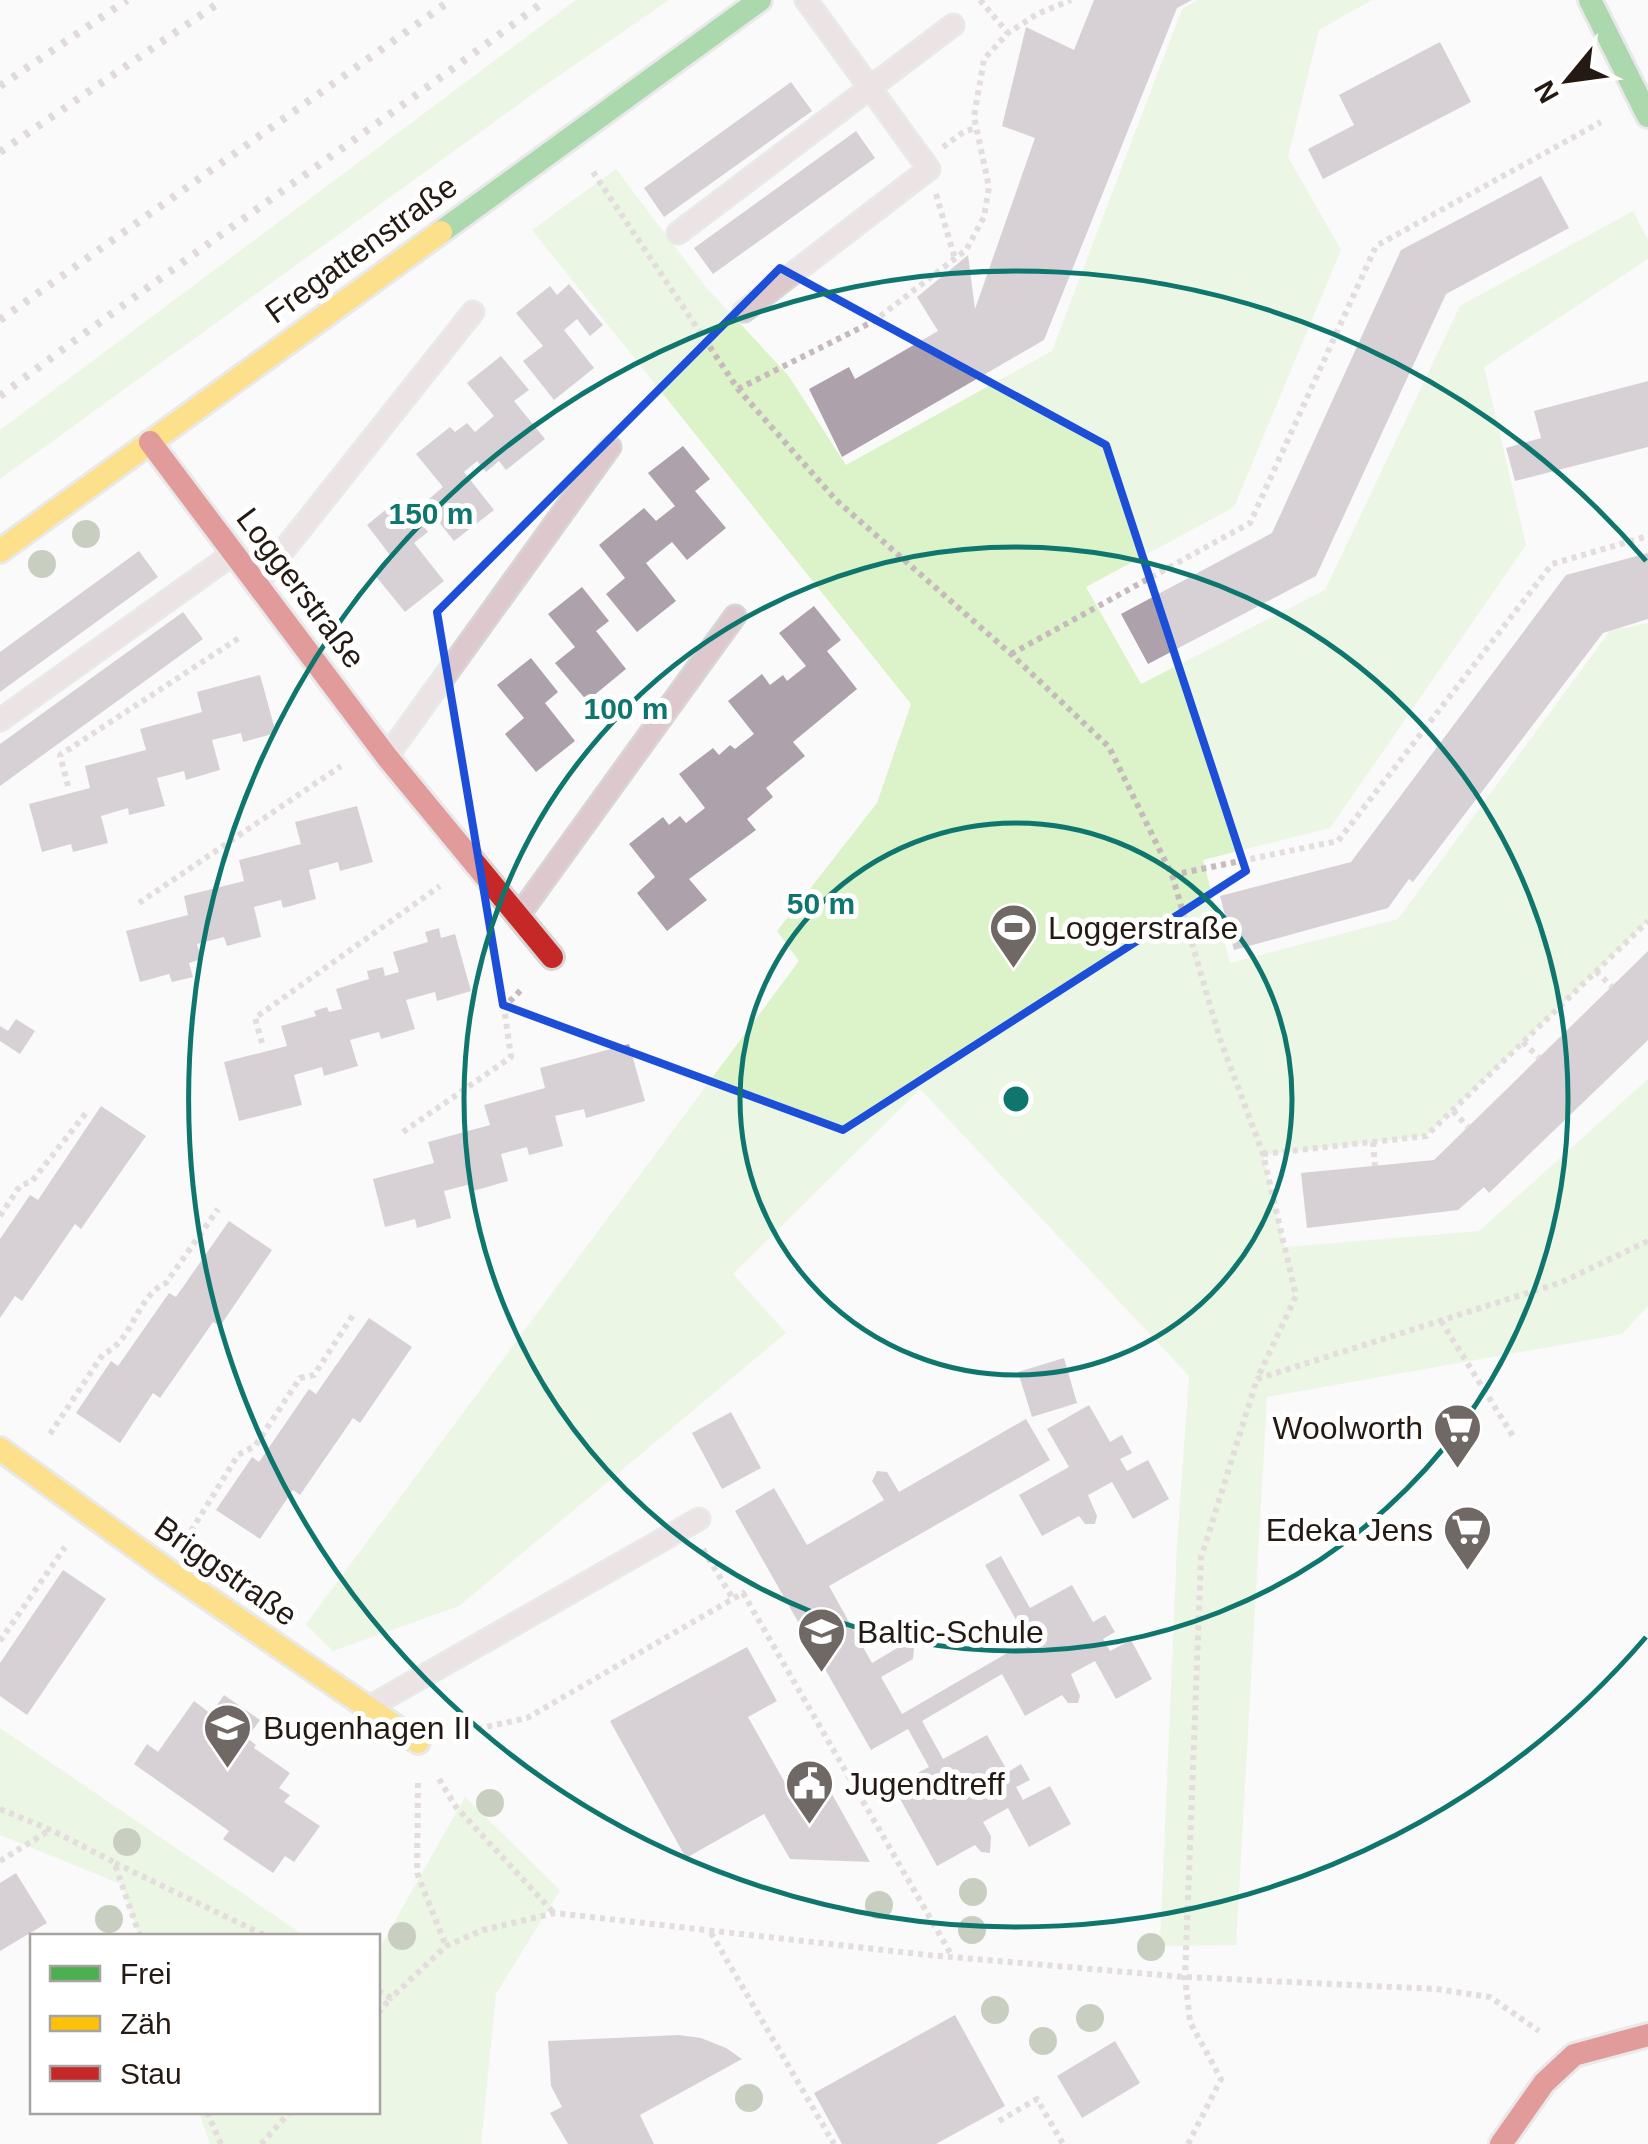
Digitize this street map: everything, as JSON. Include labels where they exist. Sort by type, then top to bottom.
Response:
[{"type":"street","name":"Fregattenstraße","points":[[0,551],[760,0]]},
{"type":"street","points":[[1590,0],[1644,108]]},
{"type":"street","name":"Loggerstraße","points":[[150,442],[382,749],[552,957]]},
{"type":"street","name":"Briggstraße","points":[[0,1449],[166,1570],[418,1742]]},
{"type":"street","points":[[1501,2144],[1544,2083],[1574,2054],[1648,2035]]},
{"type":"lane","points":[[744,311],[929,170],[806,0]]},
{"type":"lane","points":[[678,233],[953,25]]},
{"type":"lane","points":[[256,584],[474,312]]},
{"type":"lane","points":[[382,749],[610,447]]},
{"type":"lane","points":[[0,720],[234,554]]},
{"type":"lane","points":[[518,916],[735,616]]},
{"type":"lane","points":[[367,1708],[694,1522]]},
{"type":"path","points":[[980,0],[1008,33]]},
{"type":"path","points":[[738,389],[874,320],[955,260],[984,217],[990,187],[974,117],[984,59],[1008,33],[1037,14],[1072,0]]},
{"type":"path","points":[[1011,654],[1250,523],[1376,246],[1644,108]]},
{"type":"path","points":[[570,138],[738,389],[836,500],[1011,654],[1109,747],[1172,875],[1220,1039],[1262,1154],[1296,1296],[1257,1380],[1201,1558],[1186,1976],[1190,2022],[1220,2079],[1188,2144]]},
{"type":"path","points":[[929,170],[955,260]]},
{"type":"path","points":[[1172,875],[1338,841],[1552,564],[1648,536]]},
{"type":"path","points":[[68,786],[60,756],[278,612]]},
{"type":"path","points":[[139,903],[382,749]]},
{"type":"path","points":[[262,1044],[254,1018],[473,863]]},
{"type":"path","points":[[1262,1154],[1426,1136],[1648,921]]},
{"type":"path","points":[[403,1132],[510,1057],[504,1007],[552,957]]},
{"type":"path","points":[[1596,971],[1612,987]]},
{"type":"path","points":[[1524,1042],[1539,1058]]},
{"type":"path","points":[[1453,1110],[1468,1127]]},
{"type":"path","points":[[0,1216],[20,1186],[32,1182],[86,1112]]},
{"type":"path","points":[[1373,1142],[1375,1166]]},
{"type":"path","points":[[27,1468],[103,1354],[115,1349],[155,1288],[166,1283],[218,1209]]},
{"type":"path","points":[[1257,1380],[1562,1282],[1648,1241]]},
{"type":"path","points":[[166,1570],[238,1455],[255,1446],[300,1378],[314,1376],[355,1312]]},
{"type":"path","points":[[1441,1321],[1514,1436]]},
{"type":"path","points":[[0,1641],[88,1513]]},
{"type":"path","points":[[694,1522],[733,1599]]},
{"type":"path","points":[[418,1742],[526,1718],[743,1594],[952,1957]]},
{"type":"path","points":[[418,1742],[456,1807],[555,1913]]},
{"type":"path","points":[[418,1742],[418,1873],[446,1946]]},
{"type":"path","points":[[0,1809],[51,1830],[262,1934]]},
{"type":"path","points":[[0,1860],[51,1830]]},
{"type":"path","points":[[114,1862],[139,1934]]},
{"type":"path","points":[[380,2011],[446,1946],[483,1930],[555,1913],[952,1957],[1490,1997],[1574,2054]]},
{"type":"path","points":[[711,1932],[834,2144]]},
{"type":"path","points":[[380,1992],[391,1998]]},
{"type":"path","points":[[998,2121],[1037,2099],[1063,2144]]},
{"type":"path","points":[[208,2114],[220,2144]]},
{"type":"path","points":[[261,2144],[288,2114]]},
{"type":"highlighted area","points":[[780,268],[1106,445],[1246,871],[843,1130],[503,1005],[437,612]]},
{"type":"green space","points":[[576,0],[669,0],[0,479],[0,430]]},
{"type":"green space","points":[[1198,0],[1372,0],[1319,30],[1288,157],[1341,250],[1234,507],[1086,587],[1141,684],[1325,590],[1460,306],[1633,211],[1648,240],[1648,259],[1484,367],[1526,545],[1330,828],[1203,860],[1230,963],[1398,919],[1610,631],[1648,623],[1648,921],[1426,1136],[1263,1155],[1285,1247],[1479,1231],[1648,1079],[1648,1306],[1622,1334],[1267,1397],[1236,1945],[1160,1946],[1177,1545],[1189,1376],[920,1089],[733,1274],[786,1333],[459,1606],[333,1651],[306,1624],[799,961],[777,931],[877,803],[911,704],[532,230],[616,169],[704,285],[788,375],[846,465],[1052,351],[1182,9]]},
{"type":"green space","points":[[0,1728],[302,1934],[138,1934],[121,1884],[0,1835]]},
{"type":"green space","points":[[465,1797],[560,1890],[496,1994],[481,2144],[210,2144],[200,2114],[380,2114],[380,1947]]},
{"type":"building","points":[[1094,0],[1192,0],[1177,8],[1044,340],[842,457],[809,389],[849,367],[855,379],[938,331],[917,297],[968,255],[975,309],[1035,138],[1002,126],[1026,27],[1074,50]]},
{"type":"building","points":[[1440,42],[1471,102],[1323,179],[1308,149],[1354,125],[1339,95]]},
{"type":"building","points":[[791,82],[812,111],[664,217],[644,188]]},
{"type":"building","points":[[856,131],[875,158],[713,274],[694,248]]},
{"type":"building","points":[[1541,176],[1569,228],[1446,294],[1316,576],[1148,664],[1121,614],[1272,533],[1401,250]]},
{"type":"building","points":[[569,284],[603,325],[590,336],[577,319],[564,330],[594,368],[554,400],[523,361],[543,346],[516,313],[550,286],[557,295]]},
{"type":"building","points":[[501,356],[529,390],[514,401],[545,439],[506,470],[499,461],[486,472],[477,461],[464,472],[494,510],[454,541],[424,503],[443,487],[416,454],[450,427],[455,432],[467,423],[475,432],[494,416],[467,383]]},
{"type":"building","points":[[1648,381],[1648,447],[1515,481],[1506,448],[1541,438],[1534,411]]},
{"type":"building","points":[[683,446],[710,479],[695,491],[726,528],[687,560],[672,542],[646,563],[676,601],[637,632],[606,594],[625,578],[599,545],[644,508],[656,521],[675,506],[648,473]]},
{"type":"building","points":[[400,498],[428,532],[414,543],[444,581],[405,612],[374,574],[393,559],[367,525]]},
{"type":"building","points":[[139,551],[158,577],[0,692],[0,652]]},
{"type":"building","points":[[1648,553],[1648,619],[1603,633],[1413,882],[1409,879],[1388,908],[1234,950],[1220,896],[1351,862],[1566,575]]},
{"type":"building","points":[[582,587],[609,621],[596,631],[626,669],[587,701],[555,663],[575,647],[548,614]]},
{"type":"building","points":[[814,606],[841,640],[827,651],[857,689],[793,742],[805,756],[766,788],[773,797],[747,819],[756,830],[689,879],[707,900],[667,931],[637,893],[655,877],[629,844],[663,817],[669,825],[680,816],[686,823],[705,808],[679,774],[713,748],[719,755],[730,745],[735,749],[754,734],[728,701],[762,674],[770,685],[783,675],[787,681],[806,666],[779,633]]},
{"type":"building","points":[[183,612],[203,639],[0,786],[0,744]]},
{"type":"building","points":[[531,658],[558,692],[545,703],[575,741],[536,772],[505,734],[524,718],[497,685]]},
{"type":"building","points":[[260,675],[276,733],[243,742],[241,733],[212,740],[220,770],[186,780],[184,771],[157,778],[165,806],[129,815],[128,808],[101,816],[108,843],[73,852],[71,844],[42,852],[29,804],[90,788],[85,766],[146,750],[140,729],[202,712],[197,692]]},
{"type":"building","points":[[357,806],[373,862],[340,871],[338,862],[309,870],[316,899],[283,908],[281,900],[254,907],[261,937],[227,946],[224,937],[197,944],[201,959],[189,963],[193,977],[172,982],[169,974],[140,982],[126,931],[188,915],[184,896],[244,881],[239,860],[301,844],[295,822]]},
{"type":"building","points":[[439,928],[441,938],[455,934],[471,991],[437,1001],[435,992],[406,1000],[415,1029],[381,1039],[379,1032],[350,1040],[358,1066],[324,1076],[322,1067],[294,1075],[302,1105],[239,1121],[224,1062],[287,1046],[281,1026],[316,1016],[314,1011],[327,1007],[329,1012],[342,1009],[336,989],[369,979],[367,971],[383,967],[385,976],[399,972],[393,952],[428,942],[425,932]]},
{"type":"building","points":[[1648,951],[1648,1040],[1489,1193],[1484,1187],[1458,1210],[1307,1228],[1301,1173],[1434,1160]]},
{"type":"building","points":[[16,1019],[35,1031],[20,1054],[0,1041],[0,1026],[8,1031]]},
{"type":"building","points":[[629,1044],[645,1101],[586,1118],[584,1109],[555,1116],[563,1146],[529,1155],[527,1147],[501,1154],[508,1181],[473,1191],[471,1184],[444,1191],[451,1218],[417,1228],[415,1219],[385,1227],[373,1179],[434,1163],[428,1142],[490,1125],[484,1105],[545,1088],[540,1068]]},
{"type":"building","points":[[101,1106],[146,1136],[81,1229],[75,1224],[22,1301],[15,1296],[0,1318],[0,1239],[30,1195],[38,1200]]},
{"type":"building","points":[[229,1221],[272,1250],[220,1326],[213,1322],[160,1398],[153,1393],[120,1443],[76,1413],[111,1361],[118,1366],[169,1293],[176,1297]]},
{"type":"building","points":[[369,1318],[412,1347],[360,1423],[353,1418],[300,1495],[293,1490],[260,1539],[216,1510],[252,1457],[259,1462],[309,1389],[316,1394]]},
{"type":"building","points":[[1064,1358],[1077,1403],[1032,1417],[1018,1372]]},
{"type":"building","points":[[1089,1405],[1110,1442],[1122,1435],[1132,1453],[1120,1459],[1127,1471],[1148,1460],[1169,1499],[1133,1519],[1112,1482],[1088,1495],[1097,1516],[1095,1524],[1085,1524],[1079,1516],[1042,1536],[1019,1495],[1069,1467],[1047,1429]]},
{"type":"building","points":[[731,1412],[761,1468],[722,1489],[692,1433]]},
{"type":"building","points":[[1026,1419],[1050,1460],[829,1586],[872,1663],[904,1644],[914,1648],[913,1659],[881,1677],[902,1714],[1028,1641],[985,1565],[1001,1556],[1030,1608],[1072,1585],[1093,1622],[1105,1615],[1115,1632],[1103,1639],[1110,1651],[1131,1640],[1152,1679],[1116,1699],[1095,1661],[1071,1674],[1080,1696],[1078,1703],[1068,1703],[1062,1695],[1025,1716],[1002,1674],[922,1721],[943,1759],[987,1735],[1008,1772],[1021,1764],[1030,1780],[1016,1787],[1023,1800],[1050,1786],[1071,1824],[1029,1847],[1008,1808],[983,1822],[991,1836],[990,1853],[981,1852],[975,1845],[937,1866],[893,1786],[929,1767],[908,1729],[871,1750],[735,1511],[774,1488],[807,1545],[884,1500],[872,1481],[877,1471],[887,1472],[899,1492]]},
{"type":"building","points":[[63,1570],[106,1599],[27,1715],[0,1696],[0,1663]]},
{"type":"building","points":[[747,1647],[777,1701],[748,1717],[793,1797],[823,1778],[870,1862],[790,1859],[764,1814],[686,1858],[610,1721]]},
{"type":"building","points":[[224,1695],[260,1720],[247,1738],[256,1745],[254,1748],[290,1773],[279,1788],[290,1795],[284,1802],[320,1826],[294,1862],[285,1856],[273,1873],[223,1839],[229,1831],[134,1764],[147,1744],[158,1752],[194,1701],[211,1714]]},
{"type":"building","points":[[16,1873],[47,1923],[0,1951],[0,1883]]},
{"type":"building","points":[[955,2015],[1005,2106],[936,2144],[842,2144],[814,2093]]},
{"type":"building","points":[[679,2035],[701,2038],[742,2059],[640,2115],[654,2144],[568,2144],[550,2113],[562,2107],[551,2086],[548,2041]]},
{"type":"building","points":[[1115,2041],[1140,2083],[1082,2118],[1057,2076]]},
{"type":"railway","points":[[0,86],[127,0]]},
{"type":"railway","points":[[0,152],[223,0]]},
{"type":"railway","points":[[0,320],[451,0]]},
{"type":"railway","points":[[0,396],[546,0]]},
{"type":"traffic: fast","points":[[441,232],[760,0]]},
{"type":"traffic: fast","points":[[1590,0],[1648,116]]},
{"type":"traffic: slow","points":[[0,551],[441,232]]},
{"type":"traffic: slow","points":[[0,1449],[167,1570],[418,1742]]},
{"type":"traffic: jam","points":[[150,442],[387,757],[552,957]]},
{"type":"traffic: jam","points":[[1501,2144],[1544,2083],[1574,2055],[1648,2035]]},
{"type":"place","name":"Loggerstraße","points":[[1013,970]]},
{"type":"place","name":"Woolworth","points":[[1458,1470]]},
{"type":"place","name":"Edeka Jens","points":[[1468,1572]]},
{"type":"place","name":"Baltic-Schule","points":[[822,1674]]},
{"type":"place","name":"Bugenhagen II","points":[[228,1770]]},
{"type":"place","name":"Jugendtreff","points":[[810,1826]]}]
